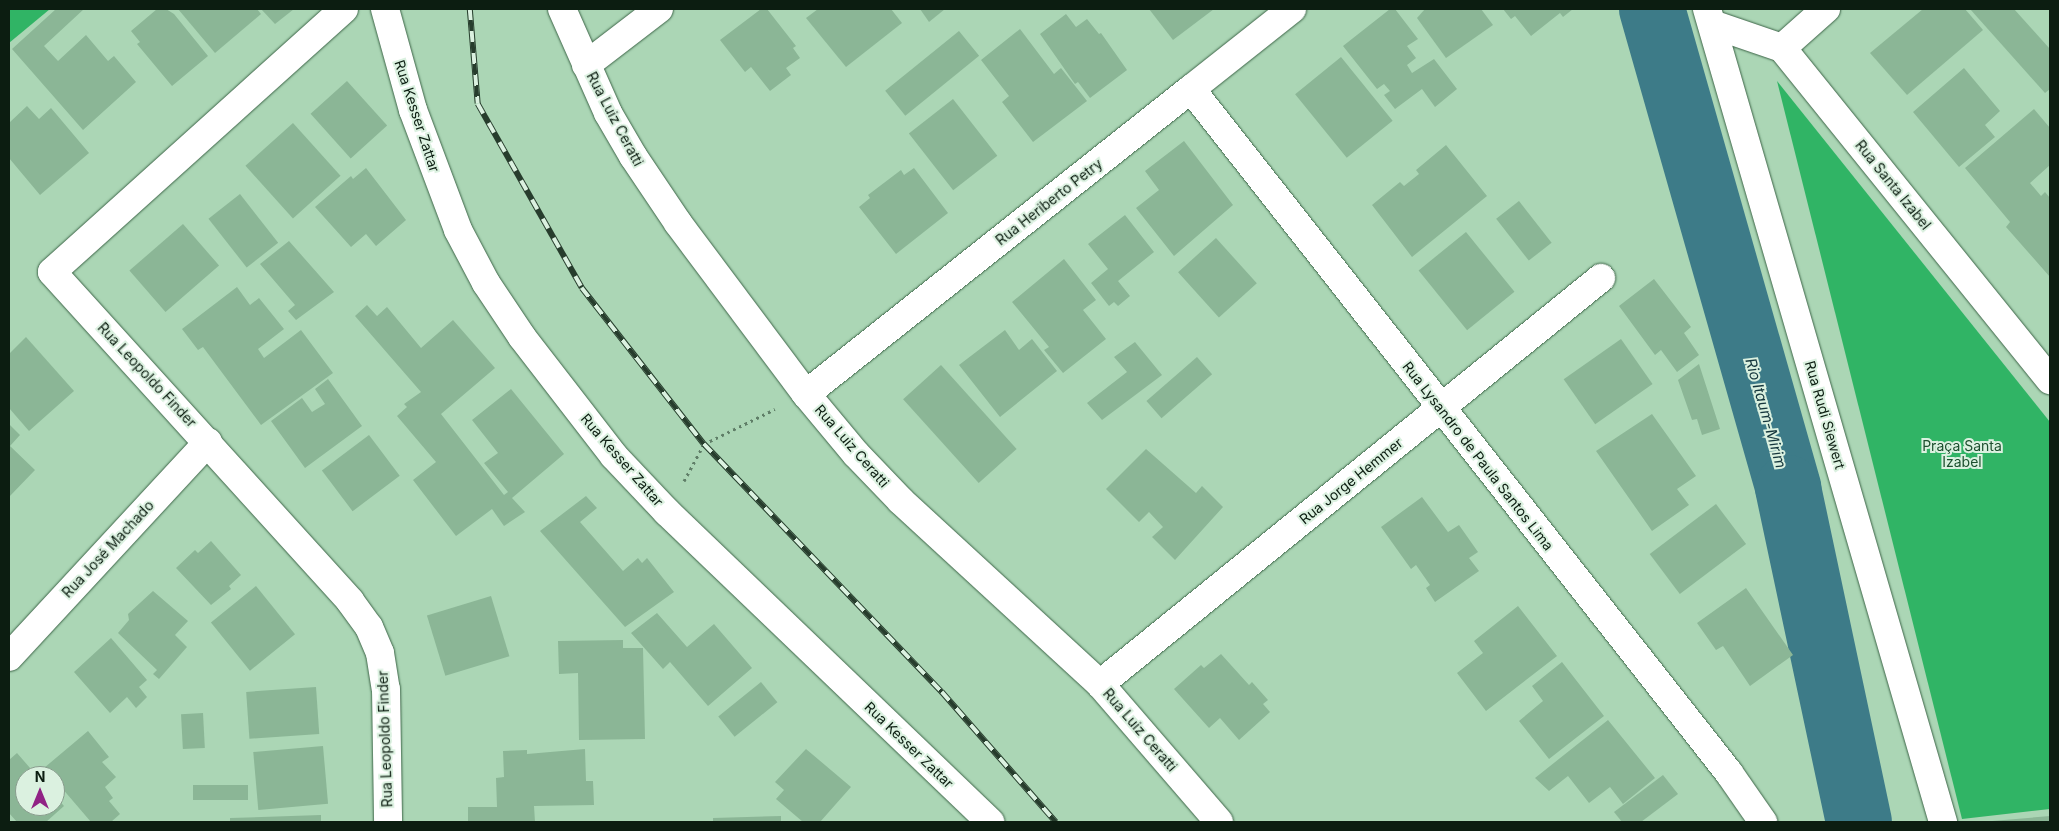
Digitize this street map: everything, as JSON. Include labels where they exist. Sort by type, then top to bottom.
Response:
[{"type":"street","name":"Rua Leopoldo Finder","points":[[344,9],[52,272],[350,601],[369,627],[380,653],[386,689],[388,822]]},
{"type":"street","name":"Rua Kesser Zattar","points":[[385,9],[434,170],[458,230],[486,283],[522,337],[614,456],[667,512],[990,822]]},
{"type":"street","name":"Rua Luiz Ceratti","points":[[562,9],[586,66],[628,148],[668,208],[806,394],[856,454],[901,501],[1100,684],[1219,822]]},
{"type":"street","points":[[586,66],[659,9]]},
{"type":"street","name":"Rua Heriberto Petry","points":[[806,394],[1292,9]]},
{"type":"street","points":[[1709,16],[1782,48],[1826,9]]},
{"type":"street","name":"Rua Rudi Siewert","points":[[1709,16],[1943,822]]},
{"type":"street","name":"Rua Santa Izabel","points":[[1782,48],[2050,380]]},
{"type":"street","name":"Rua Lysandro de Paula Santos Lima","points":[[1191,89],[1440,409],[1728,773],[1763,822]]},
{"type":"street","name":"Rua Jorge Hemmer","points":[[1100,684],[1601,278]]},
{"type":"street","name":"Rua José Machado","points":[[9,657],[208,442]]},
{"type":"path","points":[[667,512],[704,444],[806,394]]},
{"type":"green space","points":[[9,9],[50,9],[9,43]]},
{"type":"green space","name":"Praça Santa Izabel","points":[[1777,81],[2050,422],[2050,809],[1962,819]]},
{"type":"building","points":[[56,9],[84,9],[44,46],[58,61],[86,35],[108,61],[114,56],[136,82],[83,130],[12,49]]},
{"type":"building","points":[[157,9],[166,9],[174,14],[208,56],[172,86],[137,44],[140,42],[131,31]]},
{"type":"building","points":[[178,9],[257,9],[261,14],[215,53]]},
{"type":"building","points":[[261,9],[294,9],[275,24]]},
{"type":"building","points":[[761,9],[767,9],[796,46],[793,48],[800,58],[786,68],[791,75],[770,91],[751,67],[745,72],[720,40]]},
{"type":"building","points":[[818,9],[891,9],[902,23],[846,67],[806,18]]},
{"type":"building","points":[[920,9],[945,9],[929,22]]},
{"type":"building","points":[[1149,9],[1214,9],[1173,40]]},
{"type":"building","points":[[1390,9],[1395,9],[1418,39],[1407,46],[1416,58],[1407,65],[1412,73],[1434,59],[1457,89],[1435,107],[1422,89],[1395,109],[1384,95],[1390,91],[1384,84],[1377,89],[1343,46]]},
{"type":"building","points":[[1425,9],[1481,9],[1493,25],[1446,58],[1417,18]]},
{"type":"building","points":[[1503,9],[1573,9],[1563,17],[1560,13],[1531,36],[1515,16],[1511,19]]},
{"type":"building","points":[[1923,9],[1965,9],[1983,30],[1907,95],[1870,53]]},
{"type":"building","points":[[1970,9],[2014,9],[2050,49],[2050,89],[2045,93]]},
{"type":"building","points":[[1066,14],[1076,27],[1087,19],[1099,34],[1101,33],[1127,70],[1090,98],[1078,82],[1075,84],[1040,34]]},
{"type":"building","points":[[1020,29],[1054,74],[1061,68],[1087,101],[1033,142],[1002,102],[1009,96],[981,60]]},
{"type":"building","points":[[959,31],[979,56],[905,116],[885,91]]},
{"type":"building","points":[[1341,57],[1393,121],[1347,158],[1295,94]]},
{"type":"building","points":[[1964,68],[2000,111],[1985,125],[1995,137],[1959,167],[1913,112]]},
{"type":"building","points":[[347,81],[387,126],[351,158],[311,114]]},
{"type":"building","points":[[953,99],[997,156],[953,190],[909,133]]},
{"type":"building","points":[[27,106],[39,119],[51,108],[89,153],[40,195],[9,158],[9,123]]},
{"type":"building","points":[[2034,109],[2050,128],[2050,165],[2030,183],[2041,196],[2045,192],[2050,198],[2050,277],[2006,227],[2010,222],[1965,168]]},
{"type":"building","points":[[293,123],[341,176],[293,219],[245,166]]},
{"type":"building","points":[[1184,141],[1233,205],[1174,256],[1136,208],[1159,190],[1145,171]]},
{"type":"building","points":[[1446,145],[1487,196],[1412,257],[1372,205],[1400,182],[1404,186],[1419,174],[1416,170]]},
{"type":"building","points":[[366,168],[406,220],[376,246],[366,234],[351,247],[315,207],[351,176],[353,179]]},
{"type":"building","points":[[914,168],[948,213],[896,254],[859,207],[870,198],[868,195],[901,170],[904,175]]},
{"type":"building","points":[[240,194],[278,243],[247,267],[208,219]]},
{"type":"building","points":[[1519,201],[1552,243],[1529,261],[1496,219]]},
{"type":"building","points":[[1125,215],[1154,252],[1118,281],[1130,296],[1118,306],[1114,302],[1109,306],[1091,283],[1108,269],[1088,244]]},
{"type":"building","points":[[183,224],[219,266],[165,312],[129,271]]},
{"type":"building","points":[[1466,232],[1514,292],[1467,330],[1419,270]]},
{"type":"building","points":[[1216,238],[1257,283],[1219,317],[1178,272]]},
{"type":"building","points":[[289,241],[334,292],[296,320],[288,311],[295,305],[260,264]]},
{"type":"building","points":[[1064,259],[1096,300],[1083,310],[1106,339],[1063,373],[1044,350],[1049,347],[1012,302]]},
{"type":"building","points":[[1654,279],[1691,327],[1684,333],[1699,355],[1677,372],[1661,350],[1655,355],[1619,306]]},
{"type":"building","points":[[237,287],[250,305],[259,298],[284,329],[258,349],[264,358],[301,330],[333,373],[261,425],[203,347],[198,350],[182,329]]},
{"type":"building","points":[[367,305],[377,316],[387,307],[421,348],[453,320],[495,368],[441,414],[504,495],[508,492],[484,463],[498,453],[472,420],[511,389],[564,454],[512,498],[525,512],[504,526],[492,509],[456,536],[413,480],[436,462],[397,416],[407,407],[404,404],[421,392],[355,316]]},
{"type":"building","points":[[1005,330],[1019,350],[1032,339],[1057,371],[1000,417],[959,365]]},
{"type":"building","points":[[26,337],[74,391],[29,431],[9,408],[9,354]]},
{"type":"building","points":[[1621,339],[1653,384],[1595,424],[1564,379]]},
{"type":"building","points":[[1135,342],[1162,375],[1102,420],[1087,403],[1127,372],[1114,357]]},
{"type":"building","points":[[1197,357],[1212,374],[1162,418],[1146,401]]},
{"type":"building","points":[[1699,364],[1720,429],[1702,435],[1697,419],[1692,420],[1678,380]]},
{"type":"building","points":[[941,365],[1017,449],[979,483],[903,399]]},
{"type":"building","points":[[328,379],[362,426],[305,468],[271,421],[302,398],[312,412],[325,404],[315,389]]},
{"type":"building","points":[[1652,414],[1696,476],[1677,489],[1689,505],[1652,531],[1596,451]]},
{"type":"building","points":[[9,424],[20,435],[10,446],[35,470],[9,497]]},
{"type":"building","points":[[369,435],[400,476],[353,511],[322,471]]},
{"type":"building","points":[[1146,449],[1196,493],[1202,486],[1223,507],[1175,560],[1152,537],[1163,527],[1149,512],[1139,522],[1106,489]]},
{"type":"building","points":[[586,496],[597,508],[580,522],[623,571],[638,558],[642,563],[647,558],[674,592],[625,627],[540,531]]},
{"type":"building","points":[[1422,497],[1448,532],[1459,525],[1478,552],[1469,558],[1479,571],[1435,602],[1426,588],[1430,585],[1416,565],[1411,569],[1381,527]]},
{"type":"building","points":[[1716,504],[1746,544],[1680,594],[1650,554]]},
{"type":"building","points":[[211,541],[241,575],[229,586],[231,589],[211,605],[176,568],[195,550],[198,553]]},
{"type":"building","points":[[256,586],[295,634],[250,671],[211,623]]},
{"type":"building","points":[[1746,588],[1793,655],[1750,686],[1723,646],[1716,650],[1697,623]]},
{"type":"building","points":[[153,591],[188,621],[175,635],[187,647],[159,679],[153,674],[157,670],[118,633],[129,620],[128,614]]},
{"type":"building","points":[[491,596],[509,656],[445,676],[427,616]]},
{"type":"building","points":[[1518,606],[1557,656],[1486,711],[1457,673],[1483,653],[1474,641]]},
{"type":"building","points":[[657,613],[687,647],[714,624],[752,668],[708,706],[670,662],[663,669],[631,633]]},
{"type":"building","points":[[111,638],[147,680],[139,687],[147,697],[136,708],[127,697],[110,713],[74,672]]},
{"type":"building","points":[[623,640],[623,648],[643,648],[645,739],[579,740],[578,673],[559,674],[558,641]]},
{"type":"building","points":[[1221,654],[1249,685],[1252,682],[1268,700],[1263,704],[1270,712],[1239,740],[1220,718],[1209,728],[1174,689],[1201,665],[1204,668]]},
{"type":"building","points":[[1562,662],[1604,716],[1549,759],[1519,721],[1543,701],[1532,686]]},
{"type":"building","points":[[761,682],[777,702],[735,737],[718,717]]},
{"type":"building","points":[[316,687],[319,734],[249,739],[246,692]]},
{"type":"building","points":[[203,713],[205,748],[183,749],[181,714]]},
{"type":"building","points":[[1608,720],[1655,778],[1623,804],[1610,787],[1589,803],[1568,776],[1549,791],[1535,778]]},
{"type":"building","points":[[88,731],[109,757],[102,762],[116,777],[105,787],[113,798],[109,801],[120,814],[111,822],[91,822],[65,792],[65,766],[46,766]]},
{"type":"building","points":[[323,746],[328,804],[258,810],[253,752]]},
{"type":"building","points":[[585,749],[586,781],[593,781],[594,805],[534,806],[535,822],[468,822],[468,807],[497,807],[496,778],[504,777],[503,751],[527,750],[527,754]]},
{"type":"building","points":[[806,749],[851,787],[820,822],[803,822],[776,799],[784,790],[775,782]]},
{"type":"building","points":[[17,753],[28,766],[15,766],[15,816],[53,816],[46,822],[17,822],[9,813],[9,760]]},
{"type":"building","points":[[1663,775],[1678,794],[1641,822],[1622,822],[1614,812]]},
{"type":"building","points":[[193,785],[248,785],[248,800],[193,800]]},
{"type":"building","points":[[321,815],[321,822],[230,822],[230,818]]},
{"type":"building","points":[[781,816],[781,822],[713,822],[713,818]]},
{"type":"building","points":[[2050,816],[2050,822],[1992,822],[1992,821]]},
{"type":"waterway","name":"Rio Itaum-Mirim","points":[[1652,9],[1788,488],[1859,822]]},
{"type":"railway","points":[[470,9],[478,104],[582,288],[704,444],[942,692],[1056,822]]}]
